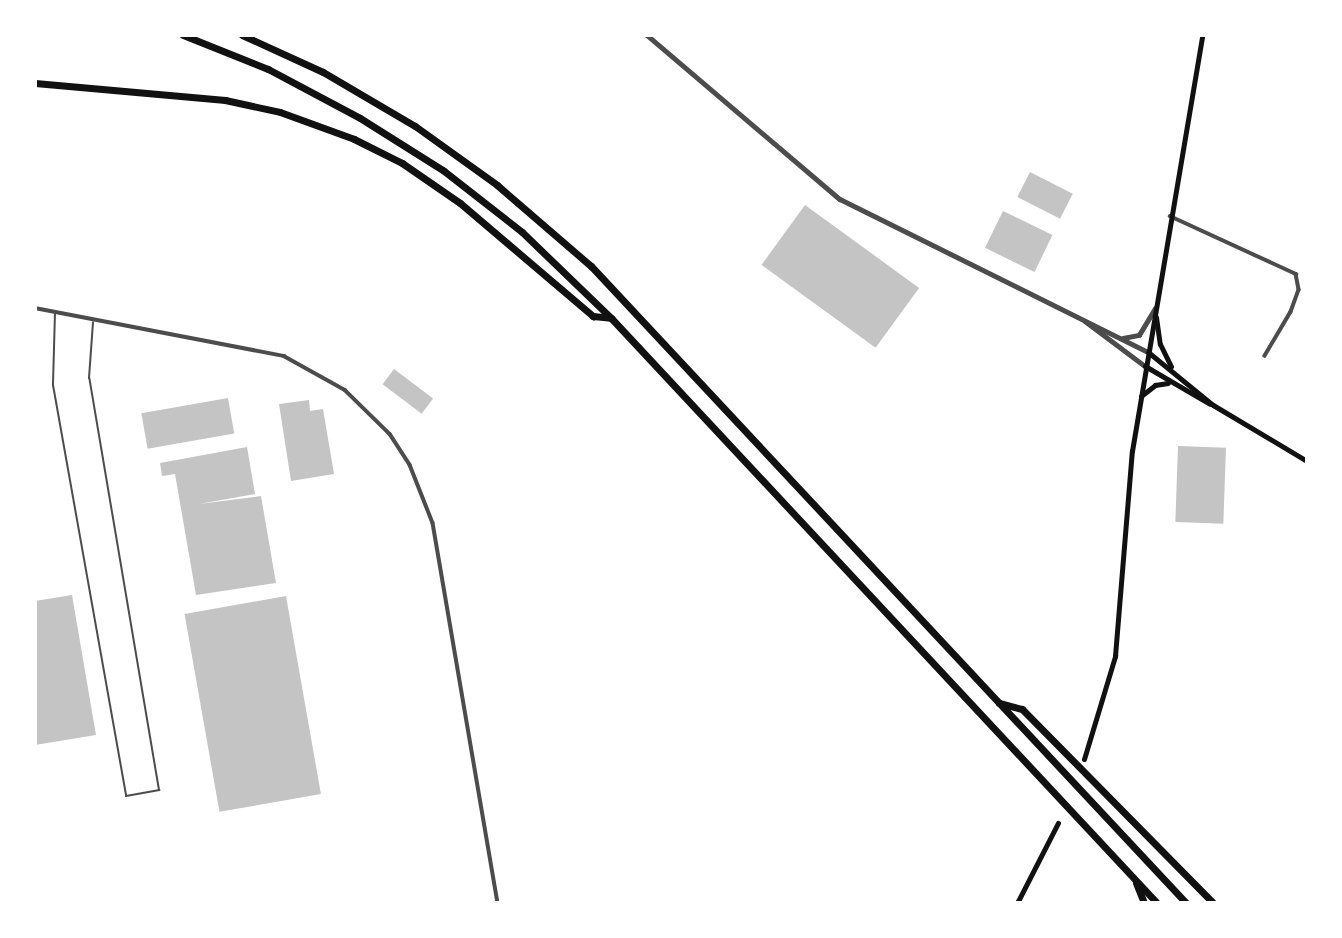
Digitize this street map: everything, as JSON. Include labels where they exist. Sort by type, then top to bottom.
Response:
[{"type":"highway","points":[[183,35],[268,68],[399,141],[522,232],[612,318],[1157,903]]},
{"type":"highway","points":[[242,35],[323,72],[415,126],[536,216],[644,319],[1185,903]]},
{"type":"highway","points":[[35,83],[225,100],[280,112],[354,139],[402,163],[460,203],[593,316],[612,318]]},
{"type":"highway","points":[[998,703],[1023,709],[1213,903]]},
{"type":"highway","points":[[1134,879],[1144,903]]},
{"type":"main road","points":[[1084,759],[1117,645],[1125,512],[1145,366],[1202,35]]},
{"type":"main road","points":[[1155,308],[1160,344],[1173,370]]},
{"type":"main road","points":[[1148,352],[1213,405]]},
{"type":"main road","points":[[1145,366],[1176,387],[1213,405],[1307,461]]},
{"type":"main road","points":[[1141,396],[1157,384],[1176,387]]},
{"type":"main road","points":[[1017,903],[1058,823]]},
{"type":"street","points":[[647,35],[840,199],[908,236],[1073,313],[1148,352]]},
{"type":"street","points":[[1170,216],[1296,274],[1299,290],[1291,312],[1265,356]]},
{"type":"street","points":[[35,308],[284,356],[345,390],[390,435],[410,466],[433,523],[498,903]]},
{"type":"street","points":[[1122,338],[1140,334],[1155,308]]},
{"type":"street","points":[[1073,313],[1145,366]]},
{"type":"lane","points":[[55,311],[54,385],[126,796],[159,790],[89,378],[93,318]]},
{"type":"building","points":[[1030,172],[1073,194],[1060,219],[1017,197]]},
{"type":"building","points":[[805,205],[919,288],[876,348],[762,265]]},
{"type":"building","points":[[1003,211],[1052,235],[1034,272],[985,248]]},
{"type":"building","points":[[394,369],[433,398],[422,414],[383,384]]},
{"type":"building","points":[[228,398],[234,433],[148,449],[141,413]]},
{"type":"building","points":[[309,400],[310,411],[323,409],[334,474],[291,481],[279,404]]},
{"type":"building","points":[[1178,446],[1226,448],[1223,524],[1175,522]]},
{"type":"building","points":[[247,447],[255,494],[199,504],[261,496],[276,583],[196,595],[175,474],[162,476],[160,463]]},
{"type":"building","points":[[72,595],[96,735],[35,745],[35,601]]},
{"type":"building","points":[[286,596],[321,794],[219,812],[185,614]]}]
